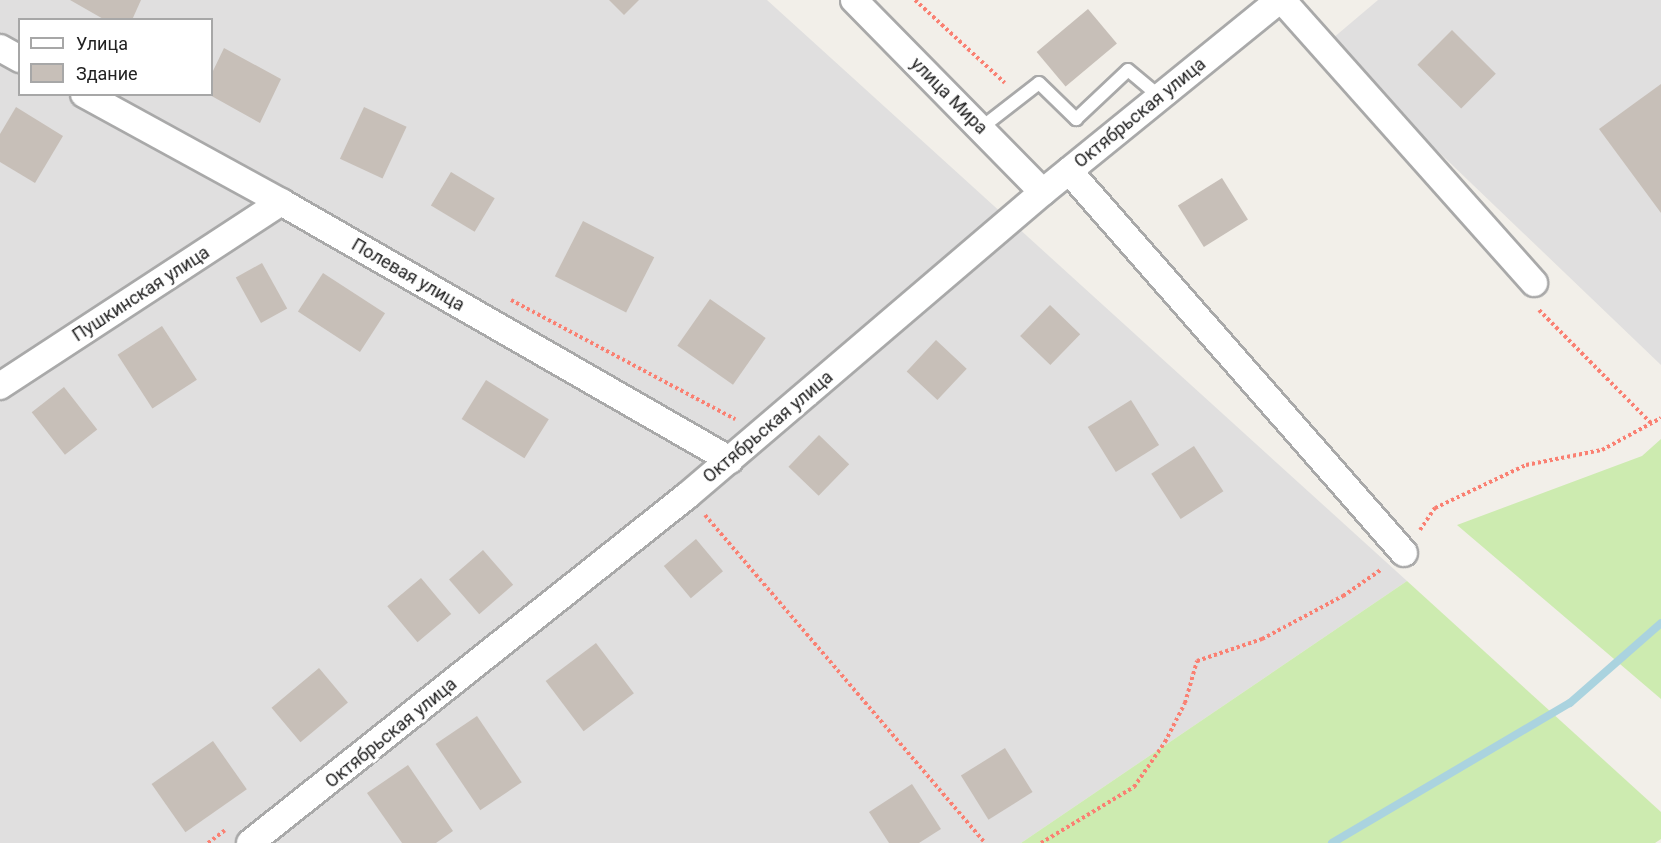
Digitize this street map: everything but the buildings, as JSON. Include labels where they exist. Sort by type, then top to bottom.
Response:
[{"type":"street","name":"улица Мира","points":[[854,0],[1043,192]]},
{"type":"street","name":"Октябрьская улица","points":[[250,843],[688,495],[1043,192],[1280,0]]},
{"type":"street","points":[[1280,0],[1534,283]]},
{"type":"street","points":[[0,48],[18,58]]},
{"type":"street","name":"Полевая улица","points":[[88,96],[281,202],[730,460]]},
{"type":"street","points":[[1069,171],[1404,553]]},
{"type":"street","name":"Пушкинская улица","points":[[0,386],[281,202]]},
{"type":"lane","points":[[981,128],[1039,83],[1076,119],[1128,70],[1160,96]]},
{"type":"path","points":[[915,0],[1020,97]]},
{"type":"path","points":[[1534,283],[1531,302],[1652,424]]},
{"type":"path","points":[[1041,843],[1134,787],[1185,704],[1197,661],[1272,634],[1343,596],[1404,553],[1435,508],[1526,465],[1602,450],[1661,418]]},
{"type":"path","points":[[688,495],[985,843]]},
{"type":"shaded area","points":[[0,0],[767,0],[1407,581],[1021,843],[0,843]]},
{"type":"shaded area","points":[[1378,0],[1661,0],[1661,365],[1326,44]]},
{"type":"green space","points":[[1661,439],[1661,699],[1457,525],[1642,456]]},
{"type":"green space","points":[[1407,581],[1661,812],[1661,839],[1655,843],[1021,843]]},
{"type":"waterway","points":[[1332,843],[1570,703],[1661,623]]}]
